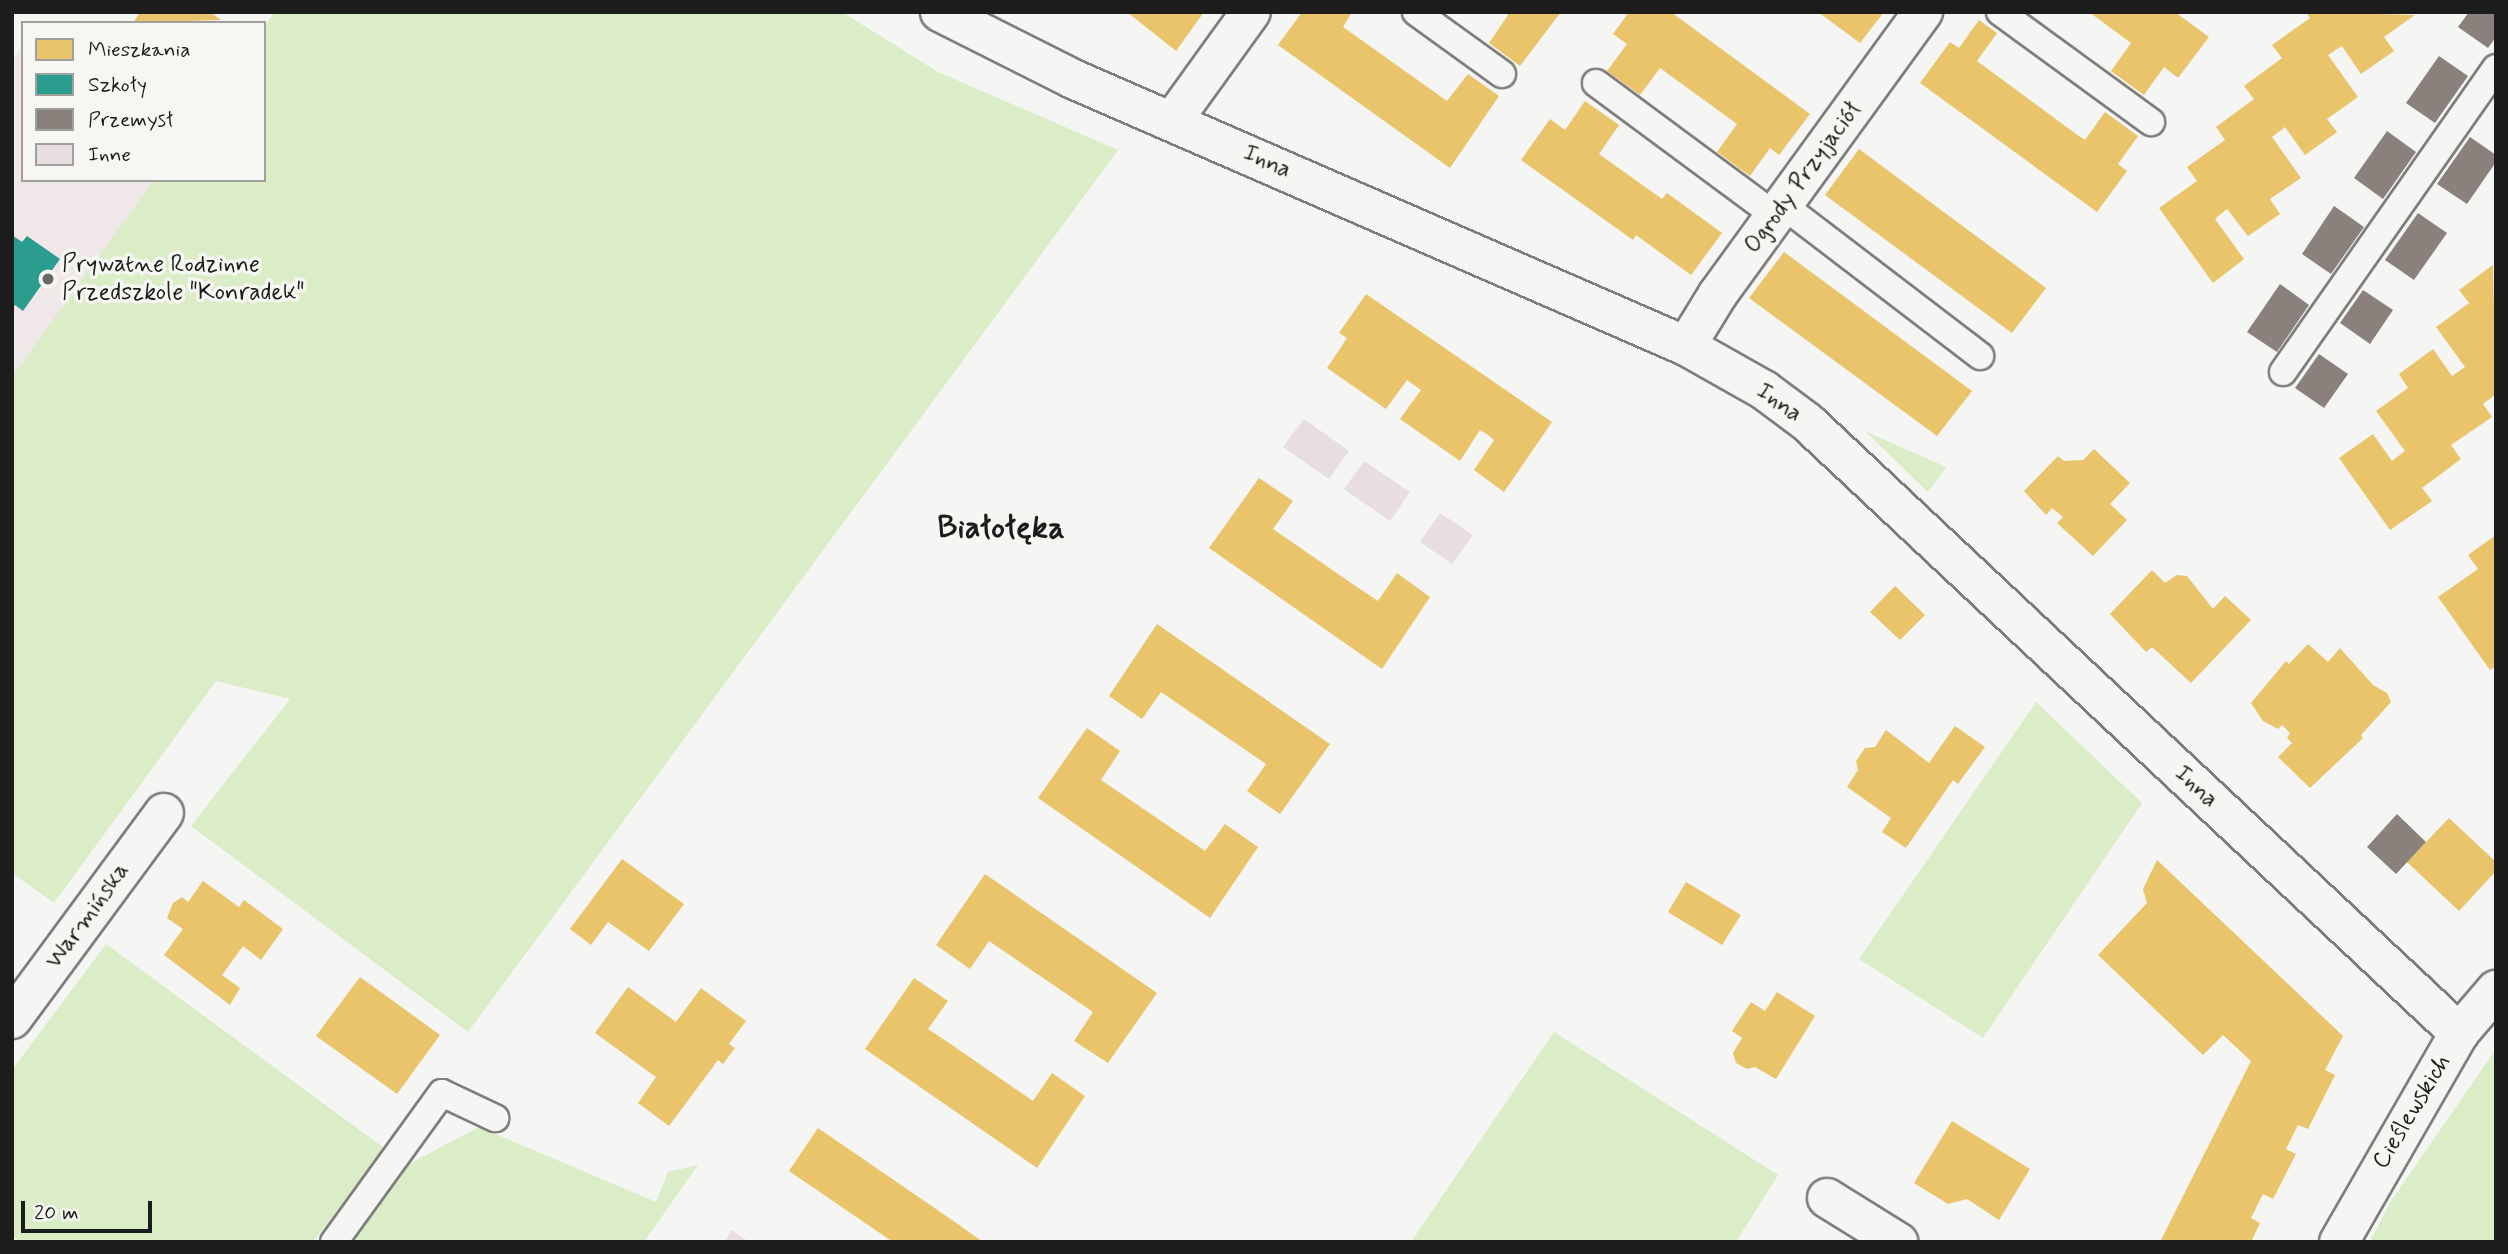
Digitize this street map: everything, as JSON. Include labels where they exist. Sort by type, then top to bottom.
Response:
[{"type":"street","name":"Inna","points":[[940,12],[1073,79],[1173,120],[1686,346],[1763,390],[1807,422],[2459,1033]]},
{"type":"street","points":[[1173,120],[1251,12]]},
{"type":"street","name":"Ogrody Przyjaciół","points":[[1686,346],[1923,12]]},
{"type":"street","name":"Warmińska","points":[[12,1018],[164,813]]},
{"type":"street","name":"Cieślewskich","points":[[2339,1242],[2459,1033],[2496,990]]},
{"type":"street","points":[[1827,1198],[1898,1242]]},
{"type":"lane","points":[[1416,12],[1502,74]]},
{"type":"lane","points":[[2000,12],[2151,122]]},
{"type":"lane","points":[[2283,372],[2496,68]]},
{"type":"lane","points":[[1596,83],[1780,211],[1980,356]]},
{"type":"lane","points":[[334,1242],[442,1093],[495,1118]]},
{"type":"shaded area","name":"Prywatne Rodzinne Przedszkole \"Konradek\"","points":[[21,49],[21,182],[153,182],[12,379],[12,61]]},
{"type":"green space","points":[[275,12],[842,12],[938,72],[1118,150],[468,1032],[191,826],[290,699],[216,681],[54,903],[12,873],[12,377],[153,182],[266,182],[266,24]]},
{"type":"green space","points":[[1865,431],[1946,467],[1928,492]]},
{"type":"green space","points":[[2036,702],[2142,803],[1983,1038],[1859,959]]},
{"type":"green space","points":[[106,944],[384,1148],[313,1242],[20,1242],[12,1236],[12,1070]]},
{"type":"green space","points":[[1554,1032],[1778,1175],[1736,1242],[1411,1242]]},
{"type":"green space","points":[[2496,1049],[2496,1242],[2370,1242],[2391,1201]]},
{"type":"green space","points":[[479,1127],[656,1202],[668,1172],[698,1165],[644,1242],[351,1242],[409,1164]]},
{"type":"building: Mieszkania","points":[[140,12],[210,12],[221,20],[192,21],[134,21]]},
{"type":"building: Mieszkania","points":[[1127,12],[1204,12],[1176,51]]},
{"type":"building: Mieszkania","points":[[1302,12],[1352,12],[1343,27],[1447,101],[1468,74],[1499,96],[1450,168],[1278,45]]},
{"type":"building: Mieszkania","points":[[1505,12],[1561,12],[1520,66],[1489,43],[1508,15]]},
{"type":"building: Mieszkania","points":[[1629,12],[1671,12],[1810,114],[1779,155],[1770,148],[1750,176],[1717,152],[1737,124],[1660,68],[1640,95],[1607,71],[1627,44],[1613,34]]},
{"type":"building: Mieszkania","points":[[1818,12],[1884,12],[1860,43]]},
{"type":"building: Mieszkania","points":[[2089,12],[2175,12],[2209,37],[2178,78],[2164,67],[2144,95],[2111,71],[2131,43]]},
{"type":"building: Mieszkania","points":[[2306,12],[2415,15],[2384,37],[2394,51],[2361,74],[2342,46],[2328,55],[2358,97],[2327,119],[2337,132],[2305,155],[2285,127],[2272,137],[2301,178],[2270,199],[2280,214],[2248,236],[2227,209],[2215,219],[2244,259],[2213,283],[2159,208],[2197,181],[2187,167],[2225,140],[2216,127],[2254,99],[2244,86],[2282,58],[2272,45],[2310,18]]},
{"type":"building: Mieszkania","points":[[1979,20],[1997,33],[1977,61],[2076,134],[2085,140],[2105,112],[2138,136],[2118,164],[2127,171],[2097,212],[1920,83],[1950,42],[1959,48]]},
{"type":"building: Mieszkania","points":[[1585,101],[1619,125],[1599,154],[1662,199],[1667,193],[1722,233],[1691,275],[1636,235],[1633,240],[1521,160],[1550,119],[1565,130]]},
{"type":"building: Mieszkania","points":[[1859,149],[2046,288],[2012,333],[1825,195]]},
{"type":"building: Mieszkania","points":[[1784,252],[1972,391],[1937,436],[1749,298]]},
{"type":"building: Mieszkania","points":[[2493,265],[2496,394],[2483,404],[2492,417],[2451,445],[2461,459],[2422,488],[2432,501],[2390,530],[2339,458],[2373,434],[2392,461],[2405,451],[2376,411],[2408,388],[2399,374],[2433,349],[2452,376],[2465,367],[2436,327],[2469,303],[2459,290]]},
{"type":"building: Mieszkania","points":[[1366,294],[1552,422],[1504,492],[1474,470],[1494,440],[1488,435],[1480,430],[1460,461],[1400,419],[1421,390],[1407,380],[1386,409],[1327,368],[1347,338],[1339,333]]},
{"type":"building: Mieszkania","points":[[2094,449],[2130,483],[2110,504],[2127,520],[2093,556],[2057,523],[2063,517],[2052,508],[2046,515],[2024,491],[2058,456],[2064,461],[2083,460]]},
{"type":"building: Mieszkania","points":[[1259,478],[1293,501],[1273,529],[1378,601],[1397,573],[1430,597],[1382,669],[1209,548]]},
{"type":"building: Mieszkania","points":[[2496,535],[2496,666],[2490,670],[2438,597],[2478,569],[2468,555]]},
{"type":"building: Mieszkania","points":[[2152,570],[2165,583],[2177,575],[2187,576],[2213,609],[2225,596],[2251,620],[2191,683],[2152,647],[2146,652],[2110,614]]},
{"type":"building: Mieszkania","points":[[1895,586],[1925,615],[1900,640],[1870,612]]},
{"type":"building: Mieszkania","points":[[1157,624],[1330,744],[1280,814],[1247,791],[1266,764],[1161,692],[1142,719],[1109,696]]},
{"type":"building: Mieszkania","points":[[2308,644],[2328,662],[2340,648],[2373,685],[2387,693],[2391,702],[2361,735],[2363,738],[2310,788],[2278,757],[2292,743],[2287,738],[2290,733],[2282,725],[2278,729],[2263,721],[2251,703],[2286,661],[2289,664]]},
{"type":"building: Mieszkania","points":[[1955,726],[1985,747],[1958,784],[1953,780],[1906,848],[1882,832],[1891,818],[1847,787],[1858,770],[1856,761],[1865,748],[1875,747],[1886,730],[1929,763]]},
{"type":"building: Mieszkania","points":[[1087,728],[1120,751],[1101,780],[1205,851],[1225,824],[1258,847],[1210,918],[1038,798]]},
{"type":"building: Mieszkania","points":[[2449,818],[2496,862],[2496,871],[2459,911],[2407,862]]},
{"type":"building: Mieszkania","points":[[622,859],[684,904],[649,951],[608,922],[591,945],[570,929]]},
{"type":"building: Mieszkania","points":[[2157,860],[2343,1036],[2325,1070],[2335,1075],[2308,1129],[2298,1125],[2286,1149],[2296,1154],[2273,1199],[2263,1194],[2251,1218],[2260,1223],[2251,1242],[2160,1242],[2251,1061],[2223,1035],[2203,1055],[2098,955],[2147,903],[2143,889]]},
{"type":"building: Mieszkania","points":[[985,874],[1157,993],[1108,1063],[1074,1041],[1093,1012],[989,941],[970,969],[936,945]]},
{"type":"building: Mieszkania","points":[[203,881],[239,907],[244,900],[283,929],[261,960],[243,946],[222,975],[240,988],[230,1005],[164,955],[183,929],[167,918],[173,903],[182,897],[188,902]]},
{"type":"building: Mieszkania","points":[[1686,882],[1741,915],[1722,945],[1668,912]]},
{"type":"building: Mieszkania","points":[[360,977],[440,1035],[397,1094],[316,1036]]},
{"type":"building: Mieszkania","points":[[914,978],[948,1001],[928,1029],[1033,1101],[1052,1073],[1085,1096],[1037,1168],[865,1049]]},
{"type":"building: Mieszkania","points":[[628,987],[676,1022],[701,988],[746,1021],[729,1044],[735,1048],[723,1064],[718,1060],[669,1126],[638,1103],[656,1077],[595,1033]]},
{"type":"building: Mieszkania","points":[[1777,992],[1815,1016],[1776,1079],[1755,1067],[1747,1069],[1736,1063],[1733,1053],[1742,1038],[1732,1031],[1751,1002],[1765,1011]]},
{"type":"building: Mieszkania","points":[[1952,1121],[2030,1169],[1999,1220],[1967,1199],[1948,1204],[1914,1183]]},
{"type":"building: Mieszkania","points":[[818,1128],[983,1242],[893,1242],[789,1171]]},
{"type":"building: Szkoły","points":[[12,235],[22,242],[27,236],[60,259],[23,311],[15,305],[12,309]]},
{"type":"building: Przemysł","points":[[2469,12],[2496,12],[2496,37],[2488,48],[2458,27]]},
{"type":"building: Przemysł","points":[[2439,56],[2468,76],[2435,123],[2406,103]]},
{"type":"building: Przemysł","points":[[2387,131],[2416,152],[2383,199],[2354,178]]},
{"type":"building: Przemysł","points":[[2470,137],[2496,155],[2496,162],[2467,204],[2437,184]]},
{"type":"building: Przemysł","points":[[2334,206],[2364,227],[2331,274],[2302,254]]},
{"type":"building: Przemysł","points":[[2418,213],[2447,233],[2414,280],[2385,260]]},
{"type":"building: Przemysł","points":[[2280,284],[2309,305],[2277,352],[2247,332]]},
{"type":"building: Przemysł","points":[[2363,290],[2393,310],[2370,344],[2340,323]]},
{"type":"building: Przemysł","points":[[2319,354],[2348,374],[2324,408],[2295,388]]},
{"type":"building: Przemysł","points":[[2397,814],[2426,842],[2396,874],[2367,847]]},
{"type":"building: Inne","points":[[1304,419],[1349,451],[1329,479],[1283,447]]},
{"type":"building: Inne","points":[[1364,461],[1410,492],[1390,521],[1344,489]]},
{"type":"building: Inne","points":[[1440,513],[1473,535],[1452,564],[1420,542]]},
{"type":"building: Inne","points":[[732,1230],[749,1242],[724,1242]]},
{"type":"place","name":"Prywatne Rodzinne Przedszkole \"Konradek\"","points":[[48,279]]},
{"type":"district","name":"Białołęka","points":[[1001,528]]}]
